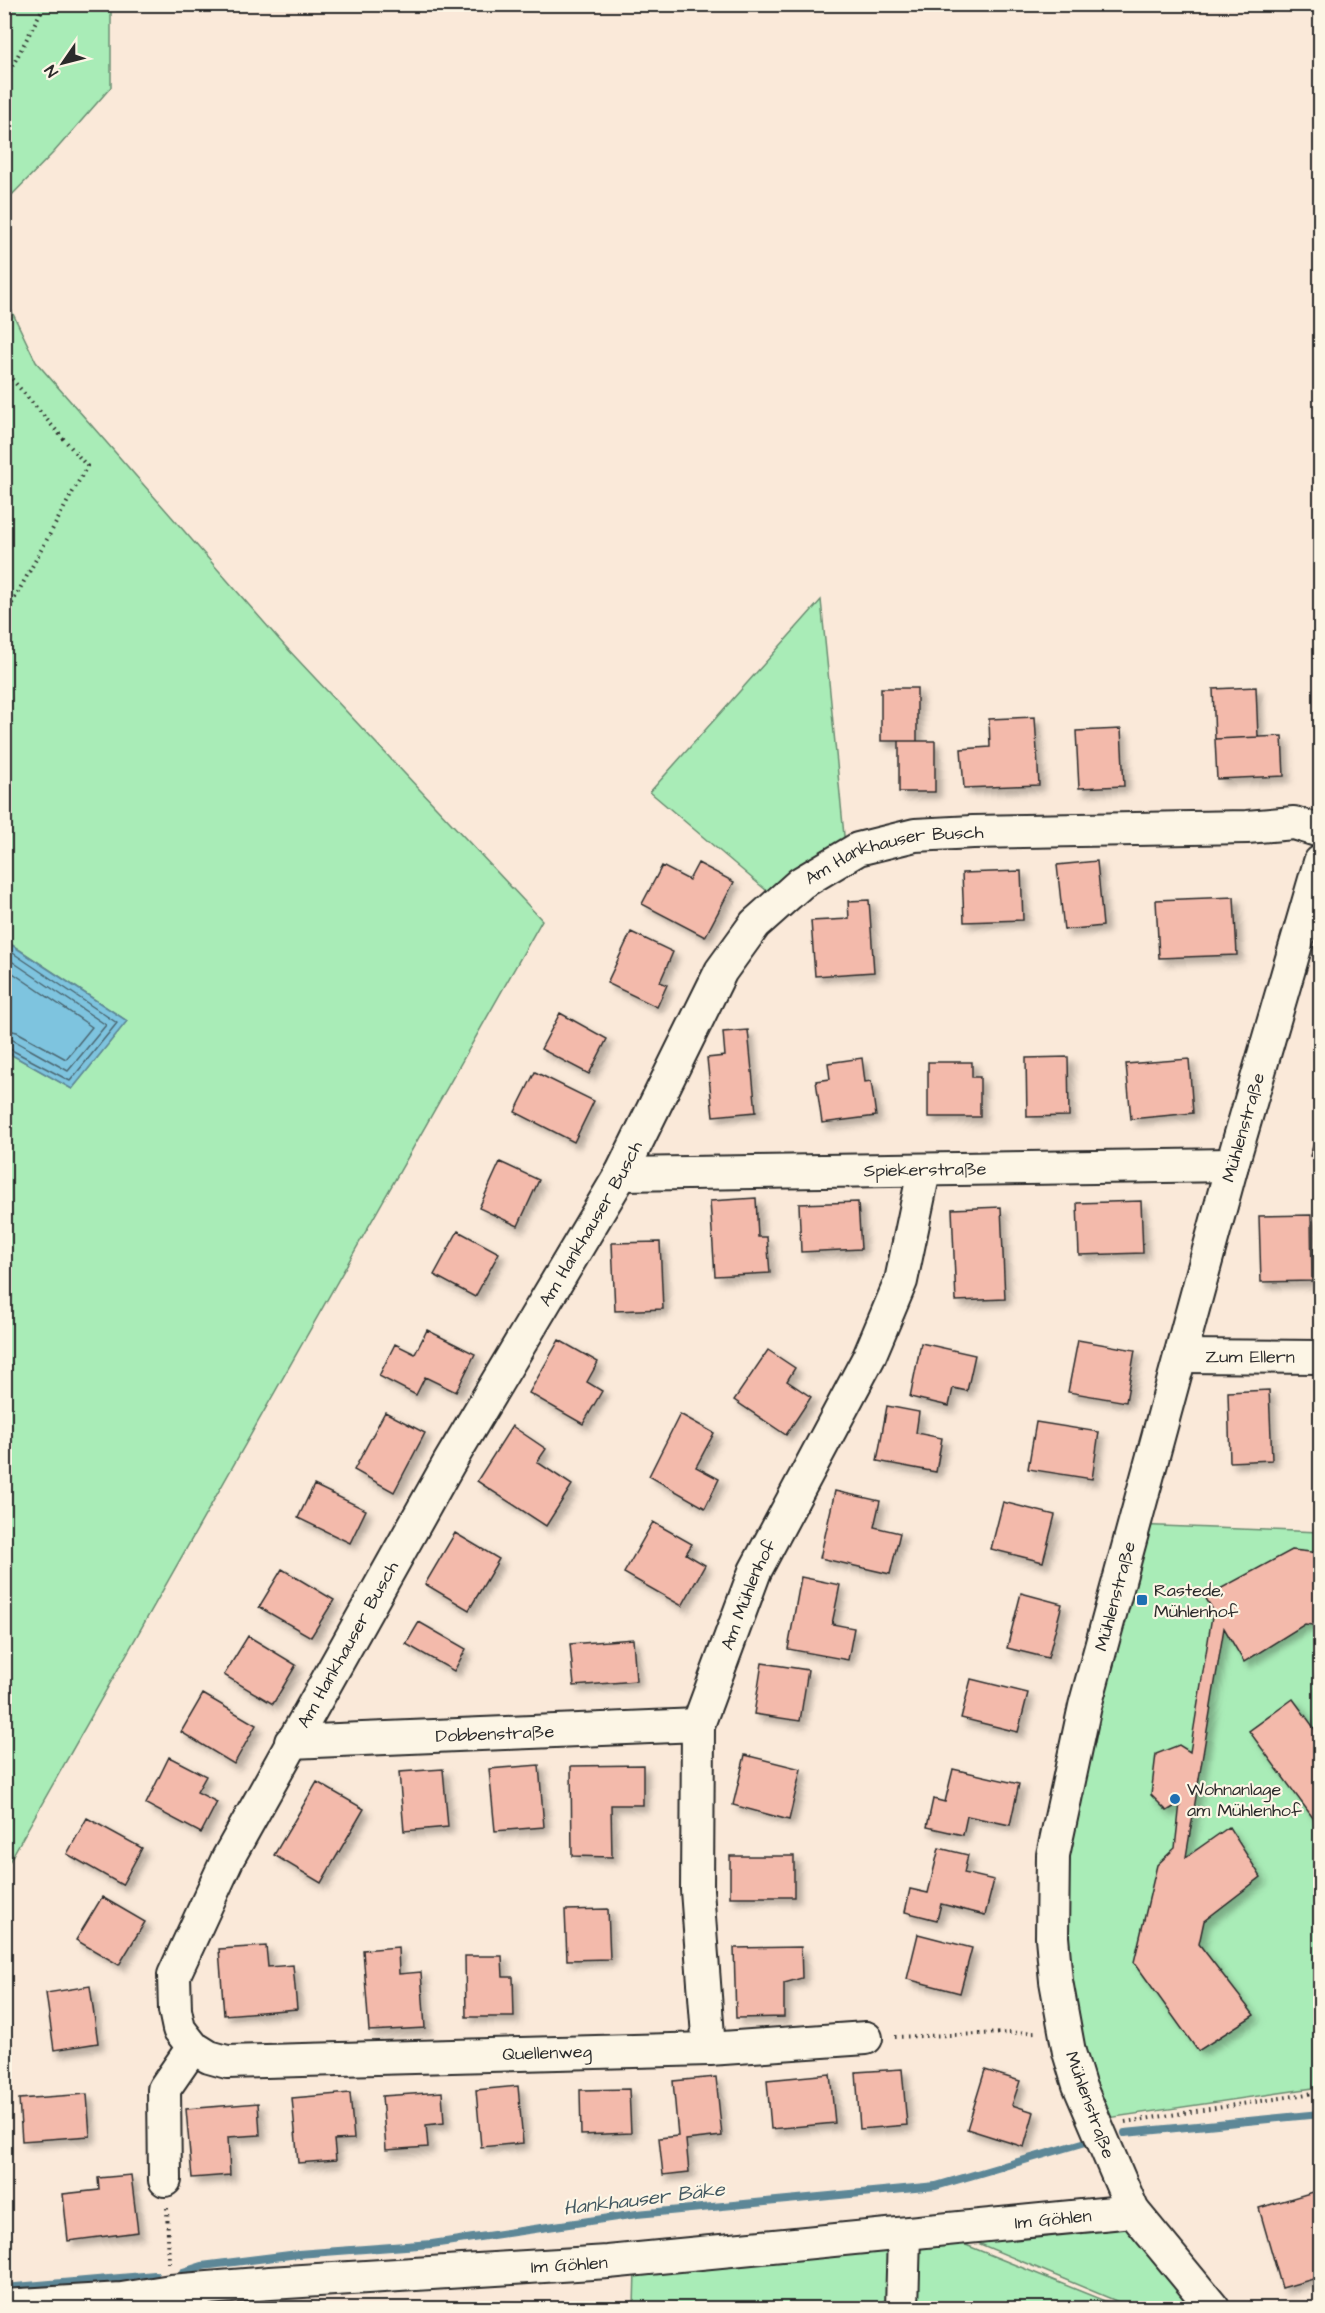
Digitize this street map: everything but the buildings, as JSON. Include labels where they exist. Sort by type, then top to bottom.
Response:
[{"type":"street","name":"Am Hankhauser Busch","points":[[193,2047],[179,2029],[175,2010],[174,1975],[228,1858],[291,1742],[449,1464],[621,1174],[721,971],[755,924],[801,883],[858,849],[915,835],[1247,828],[1294,823],[1320,831]]},
{"type":"street","name":"Mühlenstraße","points":[[1213,2308],[1133,2211],[1095,2127],[1079,2085],[1065,2030],[1052,1937],[1053,1855],[1085,1706],[1232,1165],[1320,862]]},
{"type":"street","name":"Spiekerstraße","points":[[621,1174],[1232,1165]]},
{"type":"street","name":"Am Mühlenhof","points":[[709,2049],[697,1890],[698,1725],[755,1570],[870,1357],[896,1292],[924,1171]]},
{"type":"street","name":"Zum Ellern","points":[[1180,1356],[1320,1357]]},
{"type":"street","name":"Dobbenstraße","points":[[291,1742],[698,1725]]},
{"type":"street","name":"Quellenweg","points":[[193,2047],[208,2057],[227,2062],[709,2049],[866,2038]]},
{"type":"street","points":[[165,2180],[164,2089],[193,2047]]},
{"type":"street","name":"Im Göhlen","points":[[4,2306],[122,2299],[171,2291],[608,2262],[1133,2211]]},
{"type":"street","points":[[902,2308],[904,2235]]},
{"type":"path","points":[[4,82],[45,4]]},
{"type":"path","points":[[4,370],[87,466],[4,618]]},
{"type":"path","points":[[866,2038],[1065,2030]]},
{"type":"path","points":[[1095,2127],[1320,2092]]},
{"type":"path","points":[[165,2180],[171,2291]]},
{"type":"green space","points":[[5,4],[111,5],[111,87],[54,152],[5,202]]},
{"type":"green space","points":[[5,297],[36,362],[284,645],[542,920],[5,1869],[5,1051],[72,1089],[127,1021],[5,940]]},
{"type":"green space","points":[[821,600],[846,856],[780,902],[650,792]]},
{"type":"green space","points":[[1134,1525],[1320,1532],[1320,2087],[1101,2119],[1052,1937]]},
{"type":"green space","points":[[1129,2219],[1207,2308],[1133,2308],[961,2236]]},
{"type":"green space","points":[[951,2239],[1122,2308],[634,2308],[635,2268]]},
{"type":"water","points":[[4,940],[127,1021],[72,1089],[5,1051]]},
{"type":"waterway","name":"Hankhauser Bäke","points":[[1125,2133],[1320,2114]]},
{"type":"waterway","name":"Hankhauser Bäke","points":[[183,2272],[202,2266],[298,2254],[432,2244],[637,2214],[936,2186],[1086,2142]]},
{"type":"waterway","points":[[4,2288],[155,2275]]},
{"type":"place","name":"Rastede, Mühlenhof","points":[[1142,1600]]},
{"type":"place","name":"Wohnanlage am Mühlenhof","points":[[1175,1799]]}]
